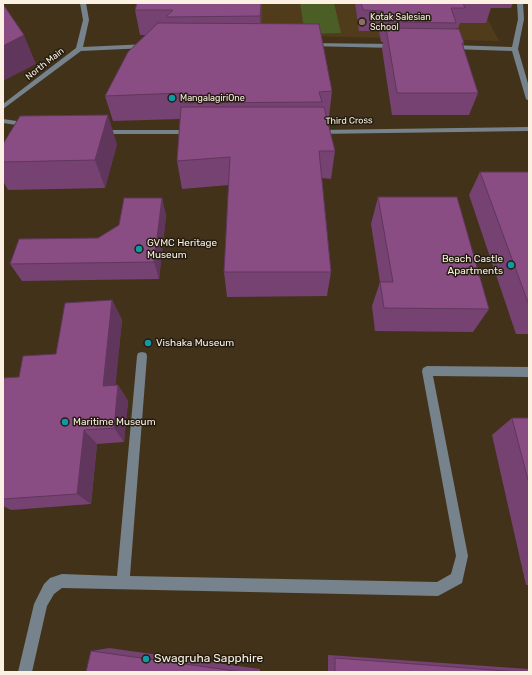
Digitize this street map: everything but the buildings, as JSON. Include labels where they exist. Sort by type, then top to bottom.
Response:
[{"type":"street","name":"North Main","points":[[3,107],[79,49],[86,20],[83,3]]},
{"type":"street","points":[[520,3],[521,19],[515,49],[529,99]]},
{"type":"street","points":[[300,44],[403,46]]},
{"type":"street","points":[[79,49],[158,45]]},
{"type":"street","points":[[443,47],[515,49]]},
{"type":"street","points":[[3,121],[40,127]]},
{"type":"street","name":"Third Cross","points":[[310,132],[529,129]]},
{"type":"street","points":[[93,132],[202,132]]},
{"type":"street","points":[[123,582],[142,356]]},
{"type":"street","points":[[25,672],[41,604],[48,589],[55,583],[62,581],[438,589],[457,578],[462,556],[427,371],[529,372]]},
{"type":"shaded area","name":"Kotak Salesian School","points":[[239,3],[383,3],[483,10],[499,41],[234,34]]},
{"type":"green space","points":[[300,3],[334,3],[341,33],[305,34]]},
{"type":"place","name":"Kotak Salesian School","points":[[362,22]]},
{"type":"place","name":"MangalagiriOne","points":[[172,98]]},
{"type":"place","name":"GVMC Heritage Museum","points":[[139,249]]},
{"type":"place","name":"Beach Castle Apartments","points":[[511,265]]},
{"type":"place","name":"Vishaka Museum","points":[[148,343]]},
{"type":"place","name":"Maritime Museum","points":[[65,422]]},
{"type":"place","name":"Swagruha Sapphire","points":[[146,659]]}]
